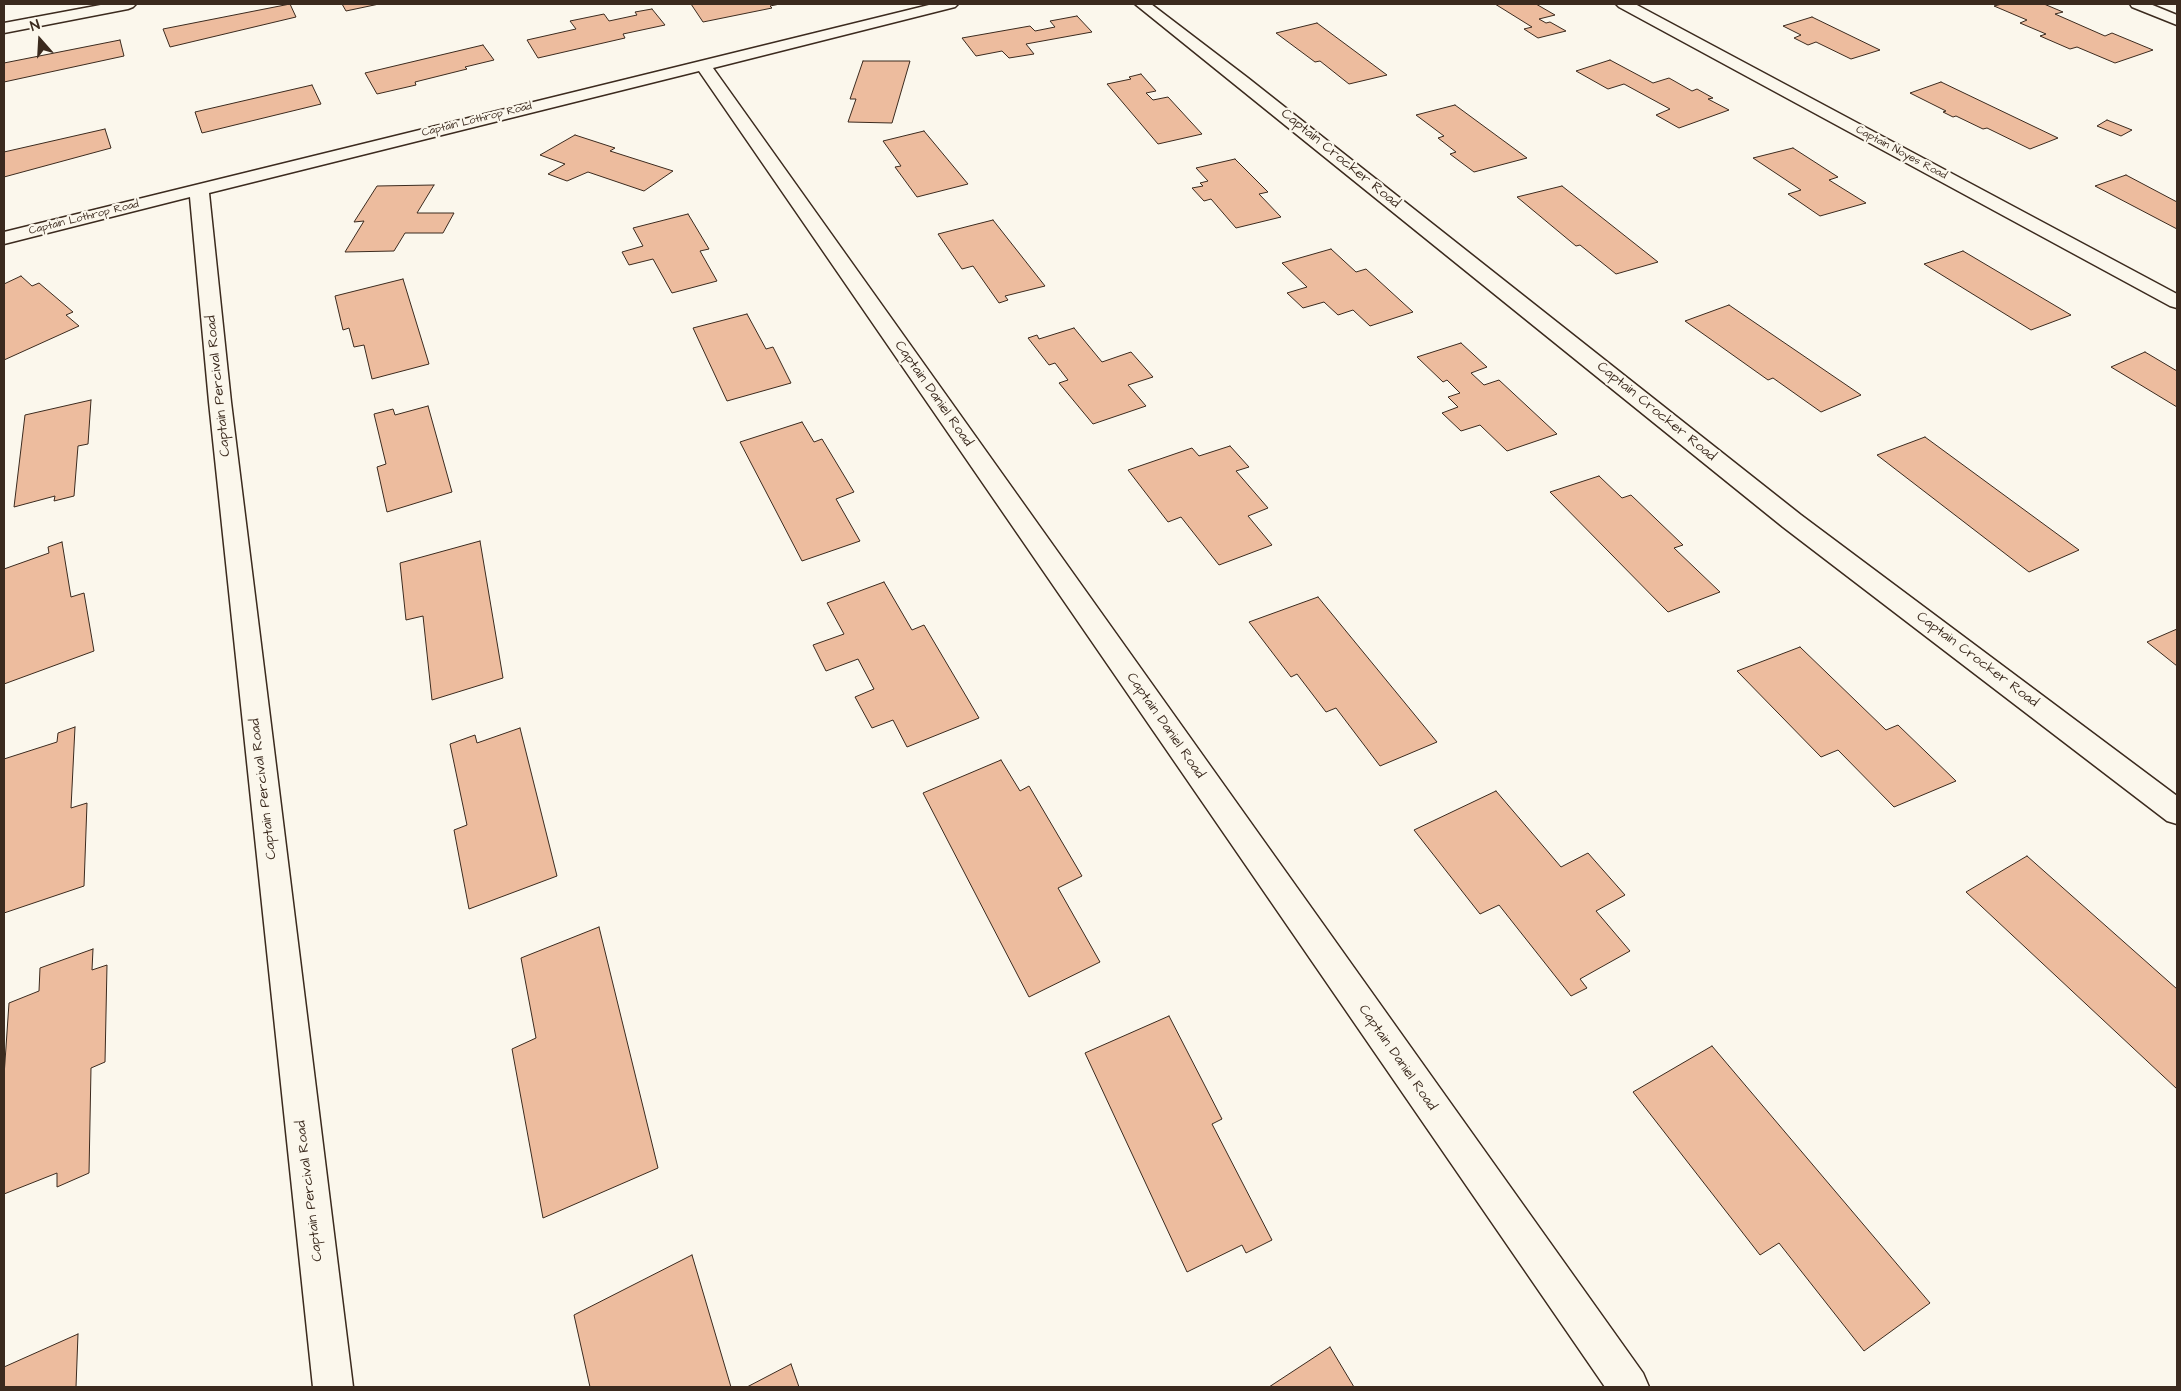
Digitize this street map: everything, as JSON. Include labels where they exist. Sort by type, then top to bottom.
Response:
[{"type":"street","points":[[4,28],[128,4]]},
{"type":"street","name":"Captain Lothrop Road","points":[[4,238],[950,4]]},
{"type":"street","name":"Captain Crocker Road","points":[[1142,4],[1242,81],[1792,520],[2177,812]]},
{"type":"street","name":"Captain Noyes Road","points":[[1624,4],[2177,302]]},
{"type":"street","points":[[2137,4],[2177,20]]},
{"type":"street","name":"Captain Daniel Road","points":[[702,64],[1629,1387]]},
{"type":"street","name":"Captain Percival Road","points":[[199,190],[220,402],[333,1387]]},
{"type":"building","points":[[290,4],[296,17],[170,47],[163,29]]},
{"type":"building","points":[[342,4],[379,4],[346,11]]},
{"type":"building","points":[[691,4],[780,4],[770,6],[772,8],[703,22]]},
{"type":"building","points":[[1495,4],[1536,4],[1555,15],[1539,19],[1546,23],[1550,22],[1566,31],[1538,38],[1524,29],[1532,27]]},
{"type":"building","points":[[2002,4],[2044,4],[2063,12],[2055,14],[2105,36],[2112,33],[2153,50],[2115,63],[2077,47],[2070,49],[2040,36],[2046,34],[2020,23],[2027,20],[1994,6]]},
{"type":"building","points":[[652,9],[665,25],[623,34],[625,38],[538,58],[527,40],[576,29],[570,21],[604,14],[609,21],[637,15],[635,12]]},
{"type":"building","points":[[1077,16],[1092,32],[1026,44],[1034,54],[1009,58],[1002,51],[976,56],[962,38],[1030,26],[1035,31],[1055,27],[1050,21]]},
{"type":"building","points":[[1812,17],[1880,50],[1851,59],[1816,42],[1808,45],[1794,38],[1801,35],[1783,26]]},
{"type":"building","points":[[1317,23],[1387,75],[1349,84],[1320,61],[1315,62],[1276,33]]},
{"type":"building","points":[[120,40],[124,56],[4,82],[4,63]]},
{"type":"building","points":[[483,45],[494,60],[415,82],[416,85],[377,94],[365,73]]},
{"type":"building","points":[[1610,60],[1653,83],[1669,78],[1692,91],[1697,89],[1713,98],[1708,99],[1729,110],[1679,128],[1656,115],[1670,109],[1624,84],[1608,89],[1576,71]]},
{"type":"building","points":[[863,61],[910,61],[892,123],[848,122],[856,99],[850,99]]},
{"type":"building","points":[[1141,74],[1156,91],[1146,93],[1153,100],[1168,97],[1202,134],[1158,144],[1107,84],[1131,79],[1129,77]]},
{"type":"building","points":[[1941,82],[2058,138],[2030,149],[1987,128],[1983,129],[1956,116],[1953,117],[1943,112],[1946,111],[1910,93]]},
{"type":"building","points":[[312,85],[321,104],[202,133],[195,112]]},
{"type":"building","points":[[1455,105],[1527,158],[1474,172],[1450,154],[1456,152],[1438,138],[1444,136],[1416,115]]},
{"type":"building","points":[[2107,120],[2132,130],[2121,136],[2097,126]]},
{"type":"building","points":[[105,129],[111,148],[4,177],[4,152]]},
{"type":"building","points":[[924,131],[968,184],[917,197],[895,167],[901,166],[883,141]]},
{"type":"building","points":[[575,135],[615,148],[610,151],[673,171],[644,191],[588,172],[567,181],[548,174],[565,164],[540,155]]},
{"type":"building","points":[[1793,148],[1838,177],[1829,180],[1866,203],[1820,216],[1788,194],[1801,190],[1753,158]]},
{"type":"building","points":[[1235,159],[1268,192],[1259,194],[1281,217],[1236,228],[1211,199],[1204,201],[1192,188],[1203,186],[1200,183],[1208,181],[1196,168]]},
{"type":"building","points":[[2126,175],[2177,202],[2177,229],[2095,186]]},
{"type":"building","points":[[434,185],[417,213],[454,213],[443,233],[405,233],[394,251],[345,252],[364,221],[354,222],[377,186]]},
{"type":"building","points":[[1562,186],[1658,262],[1616,274],[1580,245],[1576,246],[1517,197]]},
{"type":"building","points":[[688,214],[709,249],[700,251],[717,281],[672,293],[653,259],[629,265],[622,252],[643,246],[633,228]]},
{"type":"building","points":[[993,220],[1045,286],[1005,296],[1008,300],[999,303],[973,266],[962,269],[938,234]]},
{"type":"building","points":[[1331,249],[1356,272],[1366,269],[1413,312],[1370,326],[1353,310],[1338,315],[1324,302],[1303,308],[1287,293],[1307,287],[1282,263]]},
{"type":"building","points":[[1963,251],[2071,315],[2031,330],[1924,264]]},
{"type":"building","points":[[21,276],[32,286],[39,283],[73,312],[66,315],[79,326],[4,360],[4,284]]},
{"type":"building","points":[[403,279],[429,364],[372,379],[364,345],[354,347],[349,328],[343,330],[335,296]]},
{"type":"building","points":[[1729,305],[1861,395],[1821,412],[1773,378],[1768,380],[1685,321]]},
{"type":"building","points":[[747,314],[766,349],[773,347],[791,383],[727,401],[693,328]]},
{"type":"building","points":[[1074,328],[1102,362],[1131,352],[1153,377],[1128,385],[1146,406],[1093,424],[1059,383],[1068,380],[1055,363],[1049,365],[1028,338],[1037,335],[1039,339]]},
{"type":"building","points":[[1461,343],[1487,367],[1471,373],[1484,385],[1499,380],[1557,434],[1507,451],[1480,425],[1461,431],[1442,413],[1458,407],[1448,397],[1460,393],[1447,380],[1443,382],[1417,357]]},
{"type":"building","points":[[2145,352],[2177,371],[2177,407],[2111,367]]},
{"type":"building","points":[[91,400],[88,444],[78,446],[74,496],[54,501],[55,496],[14,507],[25,415]]},
{"type":"building","points":[[428,406],[452,492],[387,512],[377,467],[386,464],[374,414],[393,409],[395,415]]},
{"type":"building","points":[[802,422],[814,442],[822,439],[854,492],[836,499],[860,541],[802,561],[740,442]]},
{"type":"building","points":[[1925,437],[2079,550],[2029,572],[1877,455]]},
{"type":"building","points":[[1230,446],[1249,467],[1236,471],[1268,508],[1248,516],[1272,545],[1219,565],[1181,517],[1168,522],[1128,470],[1192,448],[1199,456]]},
{"type":"building","points":[[1599,476],[1622,498],[1631,495],[1683,545],[1674,548],[1720,592],[1668,612],[1550,492]]},
{"type":"building","points":[[480,541],[503,678],[432,700],[423,616],[406,620],[400,563]]},
{"type":"building","points":[[62,542],[71,597],[84,593],[94,651],[4,684],[4,569],[49,553],[48,547]]},
{"type":"building","points":[[884,582],[912,630],[924,625],[979,718],[907,747],[893,720],[872,728],[855,697],[874,689],[858,659],[826,671],[813,645],[844,634],[827,603]]},
{"type":"building","points":[[1318,597],[1437,742],[1380,766],[1336,708],[1326,712],[1297,674],[1291,677],[1249,622]]},
{"type":"building","points":[[2177,629],[2177,666],[2147,642]]},
{"type":"building","points":[[1800,647],[1886,730],[1898,725],[1956,781],[1894,807],[1838,750],[1821,757],[1737,671]]},
{"type":"building","points":[[75,727],[71,808],[87,803],[84,886],[4,913],[4,759],[57,742],[58,733]]},
{"type":"building","points":[[520,728],[557,876],[469,909],[454,830],[467,825],[450,744],[475,735],[477,743]]},
{"type":"building","points":[[1001,760],[1020,791],[1029,786],[1082,876],[1058,888],[1100,962],[1029,997],[923,793]]},
{"type":"building","points":[[1496,791],[1561,867],[1588,853],[1625,895],[1596,911],[1630,951],[1580,979],[1587,988],[1571,996],[1499,905],[1480,914],[1414,830]]},
{"type":"building","points":[[2027,856],[2177,989],[2177,1089],[1966,892]]},
{"type":"building","points":[[599,927],[658,1168],[543,1218],[512,1049],[536,1038],[521,958]]},
{"type":"building","points":[[93,949],[92,970],[107,965],[105,1062],[91,1068],[89,1173],[57,1187],[57,1173],[4,1194],[4,1076],[9,1003],[39,991],[40,968]]},
{"type":"building","points":[[1169,1016],[1222,1119],[1212,1124],[1272,1240],[1246,1253],[1242,1245],[1187,1272],[1085,1053]]},
{"type":"building","points":[[1712,1046],[1930,1303],[1864,1351],[1779,1243],[1760,1255],[1633,1092]]},
{"type":"building","points":[[692,1255],[731,1387],[590,1387],[574,1315]]},
{"type":"building","points":[[78,1334],[76,1387],[4,1387],[4,1367]]},
{"type":"building","points":[[1330,1347],[1354,1387],[1269,1387]]},
{"type":"building","points":[[791,1364],[799,1387],[747,1387]]}]
